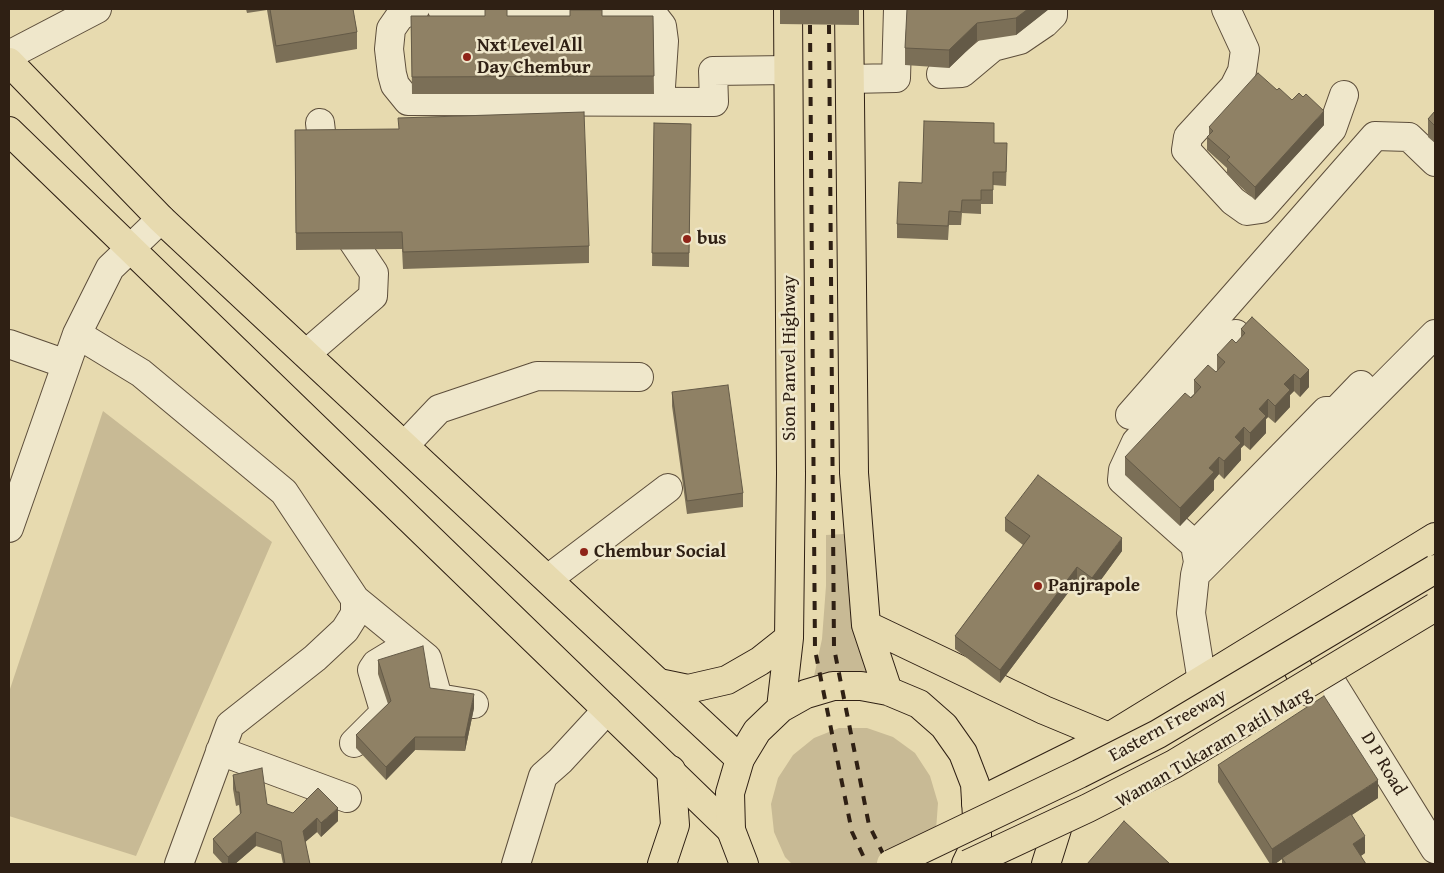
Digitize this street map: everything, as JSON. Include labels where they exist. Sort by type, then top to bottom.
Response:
[{"type":"main road","name":"Sion Panvel Highway","points":[[781,708],[789,638],[791,474],[788,9]]},
{"type":"main road","points":[[849,9],[854,473],[866,625],[888,690]]},
{"type":"main road","points":[[9,62],[161,219],[307,353],[740,759]]},
{"type":"main road","points":[[9,132],[731,830]]},
{"type":"main road","points":[[976,802],[1108,737],[1202,682],[1435,537]]},
{"type":"main road","name":"Eastern Freeway","points":[[891,864],[1158,734],[1435,569]]},
{"type":"main road","name":"Eastern Freeway","points":[[970,856],[1088,808],[1174,764],[1435,607]]},
{"type":"main road","name":"Waman Tukaram Patil Marg","points":[[970,856],[1057,829],[1110,808],[1320,686],[1435,614]]},
{"type":"main road","points":[[866,625],[1044,710],[1108,737]]},
{"type":"main road","name":"D P Road","points":[[1280,634],[1320,686]]},
{"type":"main road","points":[[659,683],[688,688],[727,680],[760,661],[789,638]]},
{"type":"main road","points":[[740,863],[731,830],[730,794],[740,759],[757,731],[781,708],[806,694],[833,686],[861,686],[888,690],[919,704],[944,726],[963,753],[975,784],[976,802],[970,856]]},
{"type":"main road","points":[[662,864],[676,825],[671,770]]},
{"type":"main road","points":[[1046,864],[1057,829]]},
{"type":"street","points":[[9,55],[96,9]]},
{"type":"street","points":[[415,9],[400,16],[391,29],[389,49],[395,85],[408,101],[714,102],[713,71],[788,70]]},
{"type":"street","points":[[442,9],[645,14],[655,17],[662,26],[664,41],[660,102]]},
{"type":"street","points":[[898,9],[918,77]]},
{"type":"street","points":[[850,79],[918,77],[962,73],[993,47],[1020,40],[1045,23],[1053,15],[1053,9]]},
{"type":"street","points":[[1226,9],[1245,50],[1242,71],[1234,87],[1188,137],[1186,150],[1233,201],[1247,211],[1261,210],[1332,129],[1344,94]]},
{"type":"street","points":[[307,353],[373,296],[374,274],[329,205],[320,123]]},
{"type":"street","points":[[1130,415],[1375,136],[1409,137],[1435,162]]},
{"type":"street","points":[[9,528],[77,334],[110,268],[161,219]]},
{"type":"street","points":[[77,334],[141,373],[284,492],[355,598],[427,658],[438,698],[474,704]]},
{"type":"street","points":[[1202,682],[1191,613],[1198,562],[1195,545],[1122,480],[1123,470],[1136,442],[1236,334]]},
{"type":"street","points":[[1196,576],[1435,334]]},
{"type":"street","points":[[9,344],[66,364]]},
{"type":"street","points":[[405,445],[439,409],[537,376],[639,377]]},
{"type":"street","points":[[1195,545],[1326,411],[1336,411],[1366,380]]},
{"type":"street","points":[[548,580],[668,488]]},
{"type":"street","points":[[179,864],[230,725],[315,658],[345,630],[354,614],[355,598]]},
{"type":"street","points":[[354,743],[383,714],[383,706],[372,670],[376,664],[409,644]]},
{"type":"street","name":"D P Road","points":[[1320,686],[1435,849]]},
{"type":"street","points":[[516,864],[543,776],[560,761],[607,710]]},
{"type":"street","points":[[220,751],[347,798]]},
{"type":"shaded area","points":[[103,411],[272,542],[136,856],[9,816],[9,692]]},
{"type":"shaded area","points":[[844,534],[848,585],[858,632],[879,680],[813,681],[822,639],[826,586],[826,535]]},
{"type":"shaded area","points":[[839,728],[867,728],[893,737],[915,753],[930,776],[938,803],[936,830],[917,864],[792,864],[785,857],[774,832],[771,804],[778,778],[793,755],[814,738]]},
{"type":"building","points":[[270,9],[353,9],[357,32],[276,46]]},
{"type":"building","points":[[485,9],[507,9],[507,16],[570,16],[570,10],[602,10],[602,16],[653,16],[654,76],[412,77],[411,16],[485,16]]},
{"type":"building","points":[[907,9],[1028,9],[1016,18],[977,23],[949,50],[905,48]]},
{"type":"building","points":[[1258,73],[1292,100],[1299,93],[1303,97],[1306,94],[1324,111],[1255,187],[1227,160],[1230,157],[1207,137],[1213,131],[1209,127]]},
{"type":"building","points":[[1435,111],[1435,126],[1428,119]]},
{"type":"building","points":[[584,112],[589,246],[403,252],[402,232],[296,233],[295,130],[399,129],[398,118]]},
{"type":"building","points":[[924,121],[994,123],[994,143],[1007,143],[1006,172],[993,172],[993,190],[981,190],[981,200],[962,200],[961,212],[949,211],[948,226],[897,224],[899,182],[922,183]]},
{"type":"building","points":[[654,123],[691,124],[689,253],[652,253]]},
{"type":"building","points":[[1252,317],[1309,370],[1300,379],[1294,374],[1284,384],[1290,390],[1275,406],[1268,399],[1259,409],[1266,416],[1250,433],[1244,427],[1235,437],[1241,443],[1224,461],[1219,457],[1209,468],[1214,472],[1180,508],[1125,457],[1185,393],[1191,398],[1201,387],[1194,380],[1208,365],[1216,372],[1225,362],[1217,355],[1232,339],[1236,343],[1245,333],[1241,329]]},
{"type":"building","points":[[728,385],[743,493],[687,501],[672,392]]},
{"type":"building","name":"Panjrapole","points":[[1038,475],[1122,538],[1092,578],[1077,567],[1000,670],[955,636],[1030,536],[1005,518]]},
{"type":"building","points":[[423,646],[430,688],[474,694],[465,737],[415,737],[386,767],[356,735],[391,701],[378,660]]},
{"type":"building","points":[[1324,696],[1378,780],[1272,849],[1218,765]]},
{"type":"building","points":[[262,768],[267,804],[293,813],[318,788],[338,808],[321,823],[317,818],[303,831],[310,864],[285,864],[281,841],[256,832],[228,857],[213,839],[241,813],[239,792],[236,792],[233,775]]},
{"type":"building","points":[[1351,814],[1365,836],[1353,844],[1366,864],[1286,864],[1282,858]]},
{"type":"building","points":[[1124,821],[1170,864],[1087,864]]},
{"type":"railway","points":[[810,25],[815,650],[852,832],[867,864]]},
{"type":"railway","points":[[829,25],[834,648],[869,825],[888,864]]},
{"type":"place","name":"Nxt Level All Day Chembur","points":[[467,57]]},
{"type":"place","name":"bus","points":[[687,239]]},
{"type":"place","name":"Chembur Social","points":[[584,552]]},
{"type":"place","name":"Panjrapole","points":[[1038,586]]}]
